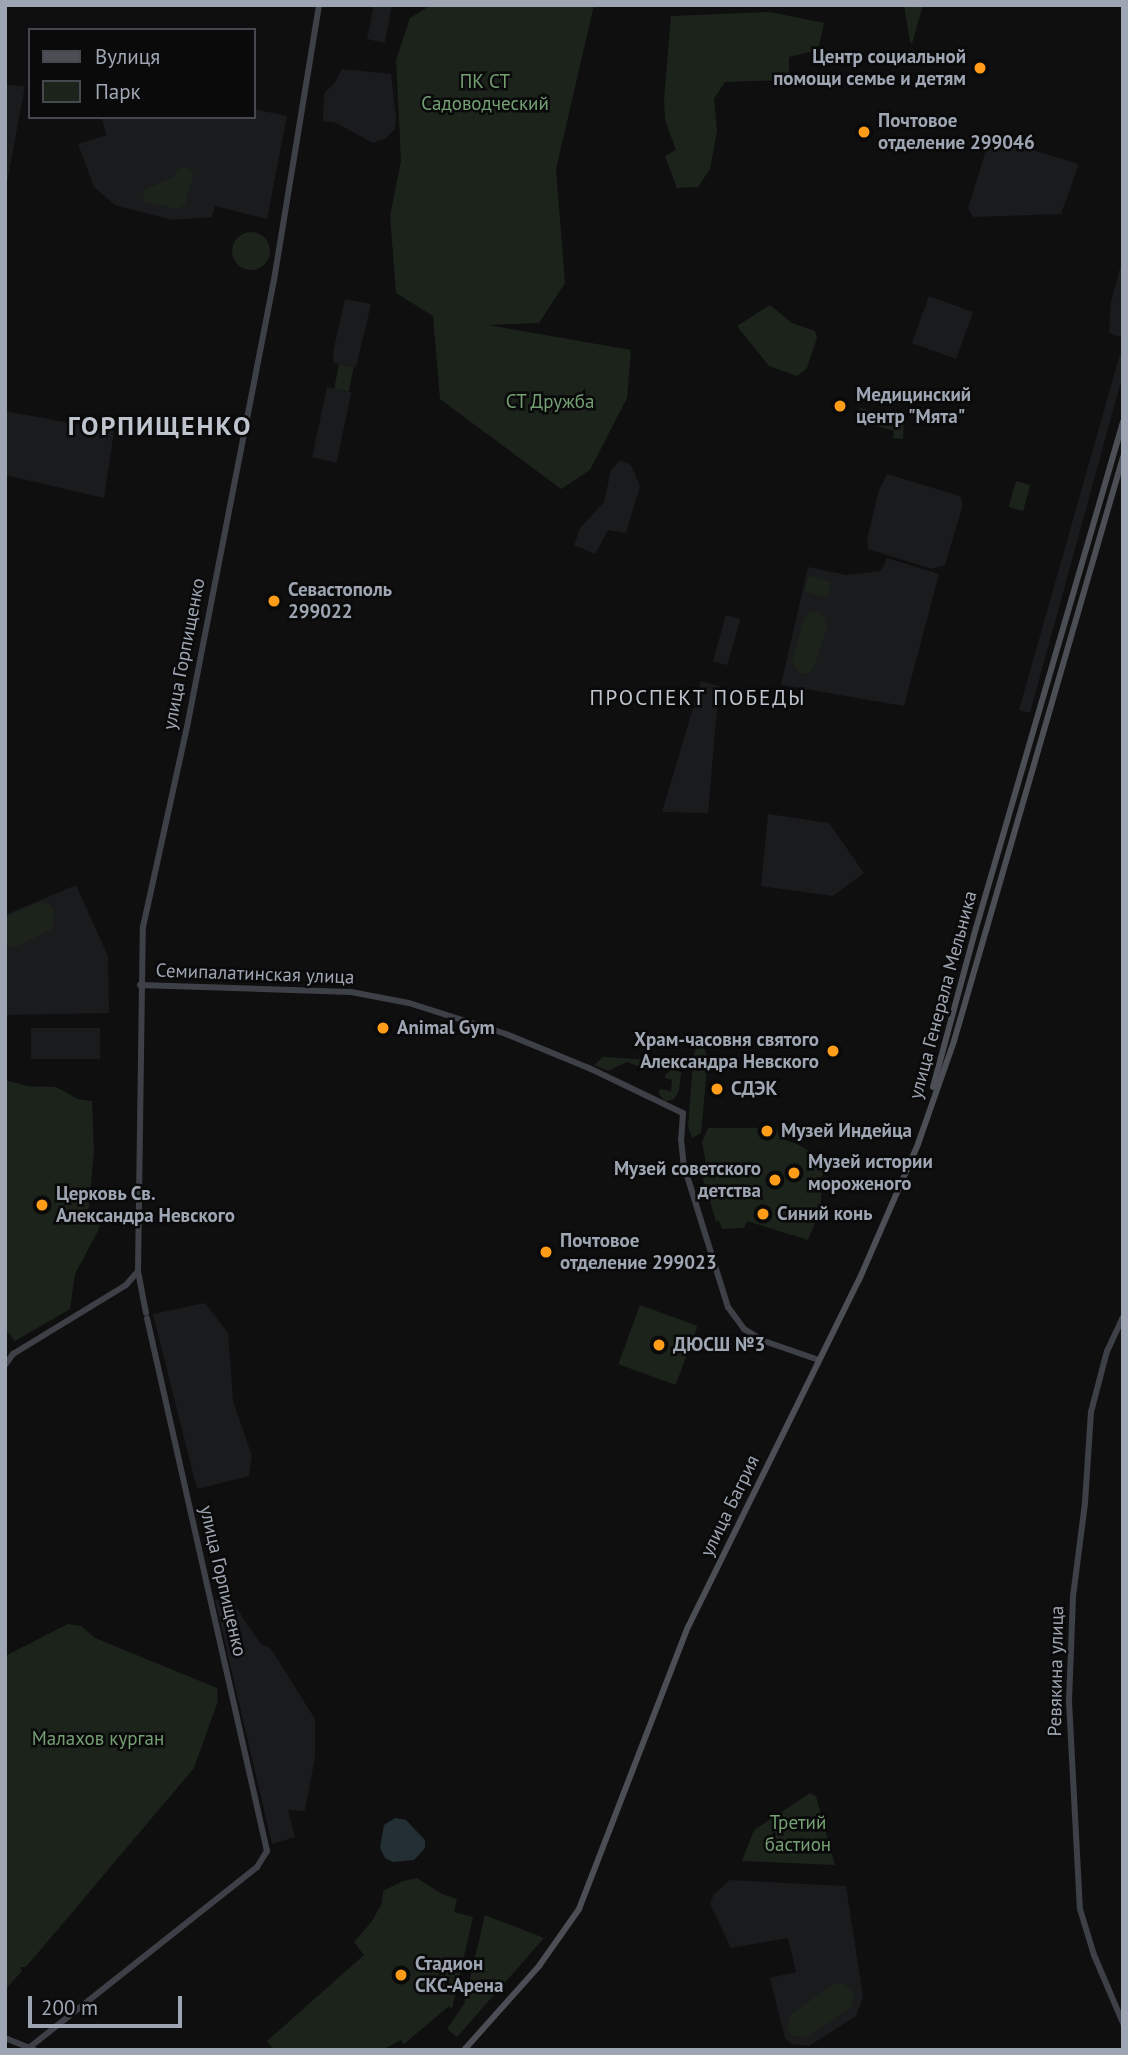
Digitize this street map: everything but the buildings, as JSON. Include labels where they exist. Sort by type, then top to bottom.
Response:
[{"type":"main road","name":"улица Горпищенко","points":[[33,2049],[257,1867],[267,1851],[138,1271],[140,985],[143,927],[188,722],[271,295],[319,5]]},
{"type":"main road","name":"улица Генерала Мельника","points":[[927,1116],[944,1040],[1123,422]]},
{"type":"main road","name":"улица Генерала Мельника","points":[[927,1116],[954,1041],[1123,457]]},
{"type":"main road","points":[[1013,798],[1022,800]]},
{"type":"main road","name":"Семипалатинская улица","points":[[140,985],[351,992],[409,1003],[506,1034],[589,1068],[682,1113],[684,1166],[728,1307],[744,1329],[764,1341],[819,1360]]},
{"type":"main road","name":"улица Багрия","points":[[464,2050],[539,1966],[576,1916],[688,1627],[889,1213],[927,1116]]},
{"type":"main road","points":[[5,1365],[13,1354],[126,1285],[138,1271]]},
{"type":"main road","points":[[126,1285],[135,1286],[142,1293]]},
{"type":"main road","name":"Ревякина улица","points":[[1123,1317],[1107,1351],[1091,1412],[1085,1503],[1073,1597],[1069,1701],[1080,1909],[1094,1955],[1123,2023]]},
{"type":"main road","points":[[5,2038],[33,2049]]},
{"type":"shaded area","points":[[374,5],[392,5],[385,43],[367,39]]},
{"type":"shaded area","points":[[342,69],[391,74],[396,118],[395,129],[386,138],[373,143],[336,123],[323,121],[324,93],[334,84]]},
{"type":"shaded area","points":[[5,85],[25,86],[5,193]]},
{"type":"shaded area","points":[[256,109],[287,116],[267,219],[215,206],[212,217],[172,220],[115,205],[94,187],[78,144],[107,135],[102,119],[256,119]]},
{"type":"shaded area","points":[[990,137],[1079,164],[1061,214],[973,217],[968,208]]},
{"type":"shaded area","points":[[1123,257],[1123,338],[1109,333],[1111,302]]},
{"type":"shaded area","points":[[929,296],[973,312],[956,359],[912,343]]},
{"type":"shaded area","points":[[345,299],[371,304],[356,367],[334,363],[333,352]]},
{"type":"shaded area","points":[[1120,354],[1123,355],[1123,374],[1030,713],[1019,710]]},
{"type":"shaded area","points":[[327,387],[351,392],[336,463],[312,457]]},
{"type":"shaded area","points":[[5,411],[114,431],[104,498],[5,475]]},
{"type":"shaded area","points":[[620,460],[631,465],[640,486],[626,533],[608,530],[595,554],[574,545],[580,528],[604,502],[611,470]]},
{"type":"shaded area","points":[[887,474],[960,496],[963,504],[945,565],[932,569],[868,549],[867,539],[879,490]]},
{"type":"shaded area","points":[[887,558],[939,574],[904,706],[781,685],[808,567],[846,575],[881,571]]},
{"type":"shaded area","points":[[726,615],[740,619],[727,665],[713,661]]},
{"type":"shaded area","points":[[701,681],[719,686],[708,813],[662,812]]},
{"type":"shaded area","points":[[768,814],[829,823],[864,873],[833,896],[761,886]]},
{"type":"shaded area","points":[[76,885],[108,956],[109,1013],[5,1015],[5,915]]},
{"type":"shaded area","points":[[31,1028],[100,1028],[100,1059],[31,1059]]},
{"type":"shaded area","points":[[205,1303],[228,1333],[233,1401],[252,1456],[249,1476],[197,1489],[153,1314]]},
{"type":"shaded area","points":[[229,1597],[260,1643],[271,1649],[315,1719],[315,1757],[305,1811],[288,1810],[295,1837],[272,1844],[215,1600]]},
{"type":"shaded area","points":[[395,1818],[406,1820],[425,1840],[425,1848],[414,1860],[393,1862],[385,1858],[380,1848],[384,1825]]},
{"type":"shaded area","points":[[730,1880],[846,1886],[863,1997],[856,2016],[809,2046],[791,2044],[785,2038],[770,1978],[796,1972],[788,1938],[731,1948],[710,1904],[714,1894]]},
{"type":"green space","name":"ПК СТ Садоводческий","points":[[431,5],[594,5],[556,169],[565,283],[539,323],[488,325],[631,350],[627,398],[590,470],[561,489],[440,399],[433,316],[396,293],[390,216],[401,161],[396,60],[410,18]]},
{"type":"green space","points":[[904,5],[923,5],[912,44],[910,42]]},
{"type":"green space","points":[[770,12],[824,23],[818,50],[789,57],[789,80],[725,82],[714,99],[717,131],[710,169],[698,187],[677,188],[665,156],[676,150],[665,120],[664,99],[671,16]]},
{"type":"green space","points":[[184,166],[194,173],[185,204],[177,209],[145,202],[142,191],[176,176],[175,171]]},
{"type":"green space","points":[[251,232],[265,237],[270,251],[265,265],[251,270],[237,265],[232,251],[237,237]]},
{"type":"green space","points":[[770,305],[792,323],[815,331],[817,338],[807,368],[797,376],[769,366],[737,326]]},
{"type":"green space","points":[[339,364],[354,367],[349,391],[334,389]]},
{"type":"green space","points":[[860,408],[904,420],[903,439],[893,438],[894,431],[857,420]]},
{"type":"green space","points":[[1016,481],[1030,485],[1023,511],[1009,507]]},
{"type":"green space","points":[[809,576],[831,582],[827,597],[805,591]]},
{"type":"green space","points":[[810,612],[824,616],[827,627],[814,668],[809,673],[801,674],[792,663],[804,618]]},
{"type":"green space","points":[[39,902],[49,904],[55,912],[52,929],[15,947],[5,946],[5,917]]},
{"type":"green space","points":[[703,1046],[708,1057],[701,1133],[692,1138],[688,1127],[693,1062],[695,1050]]},
{"type":"green space","points":[[682,1054],[660,1070],[651,1065],[648,1070],[627,1062],[608,1071],[594,1065],[603,1057],[670,1061]]},
{"type":"green space","points":[[672,1069],[681,1072],[679,1091],[673,1100],[665,1101],[658,1093],[660,1089],[671,1091],[672,1080],[665,1078],[665,1075]]},
{"type":"green space","points":[[5,1080],[27,1086],[56,1087],[78,1099],[92,1101],[94,1152],[88,1215],[100,1220],[99,1229],[75,1274],[70,1309],[15,1341],[5,1329]]},
{"type":"green space","points":[[708,1128],[776,1128],[780,1138],[797,1144],[824,1160],[820,1211],[808,1240],[747,1221],[744,1228],[722,1229],[719,1221],[716,1221],[701,1173],[706,1164],[702,1142]]},
{"type":"green space","name":"ДЮСШ №3","points":[[640,1305],[697,1326],[676,1385],[618,1364]]},
{"type":"green space","name":"Малахов курган","points":[[68,1624],[81,1626],[95,1638],[217,1688],[218,1701],[194,1768],[26,1967],[20,1967],[22,1971],[5,1990],[5,1656]]},
{"type":"green space","name":"Третий бастион","points":[[810,1793],[816,1796],[835,1865],[742,1861],[754,1830]]},
{"type":"green space","name":"Стадион СКС-Арена","points":[[417,1878],[442,1894],[457,1899],[454,1912],[473,1917],[452,2009],[449,2006],[404,2044],[401,2040],[382,2050],[274,2050],[267,2041],[364,1955],[354,1942],[372,1921],[382,1903],[383,1891],[403,1881]]},
{"type":"green space","points":[[485,1915],[544,1938],[457,2037],[447,2029],[464,2004]]},
{"type":"green space","points":[[844,1983],[855,1994],[851,2008],[806,2037],[792,2036],[787,2027],[791,2014],[834,1984]]},
{"type":"place","name":"Центр социальной помощи семье и детям","points":[[980,68]]},
{"type":"place","name":"Почтовое отделение 299046","points":[[864,132]]},
{"type":"place","name":"Медицинский центр \"Мята\"","points":[[840,406]]},
{"type":"place","name":"Севастополь 299022","points":[[274,601]]},
{"type":"place","name":"Animal Gym","points":[[383,1028]]},
{"type":"place","name":"Храм-часовня святого Александра Невского","points":[[833,1051]]},
{"type":"place","name":"СДЭК","points":[[717,1089]]},
{"type":"place","name":"Музей Индейца","points":[[767,1131]]},
{"type":"place","name":"Музей истории мороженого","points":[[794,1173]]},
{"type":"place","name":"Музей советского детства","points":[[775,1180]]},
{"type":"place","name":"Церковь Св. Александра Невского","points":[[42,1205]]},
{"type":"place","name":"Синий конь","points":[[763,1214]]},
{"type":"place","name":"Почтовое отделение 299023","points":[[546,1252]]},
{"type":"place","name":"ДЮСШ №3","points":[[659,1345]]},
{"type":"place","name":"Стадион СКС-Арена","points":[[401,1975]]},
{"type":"district","name":"ГОРПИЩЕНКО","points":[[160,426]]},
{"type":"district","name":"ПРОСПЕКТ ПОБЕДЫ","points":[[698,698]]},
{"type":"park label","name":"СТ Дружба","points":[[550,402]]}]
